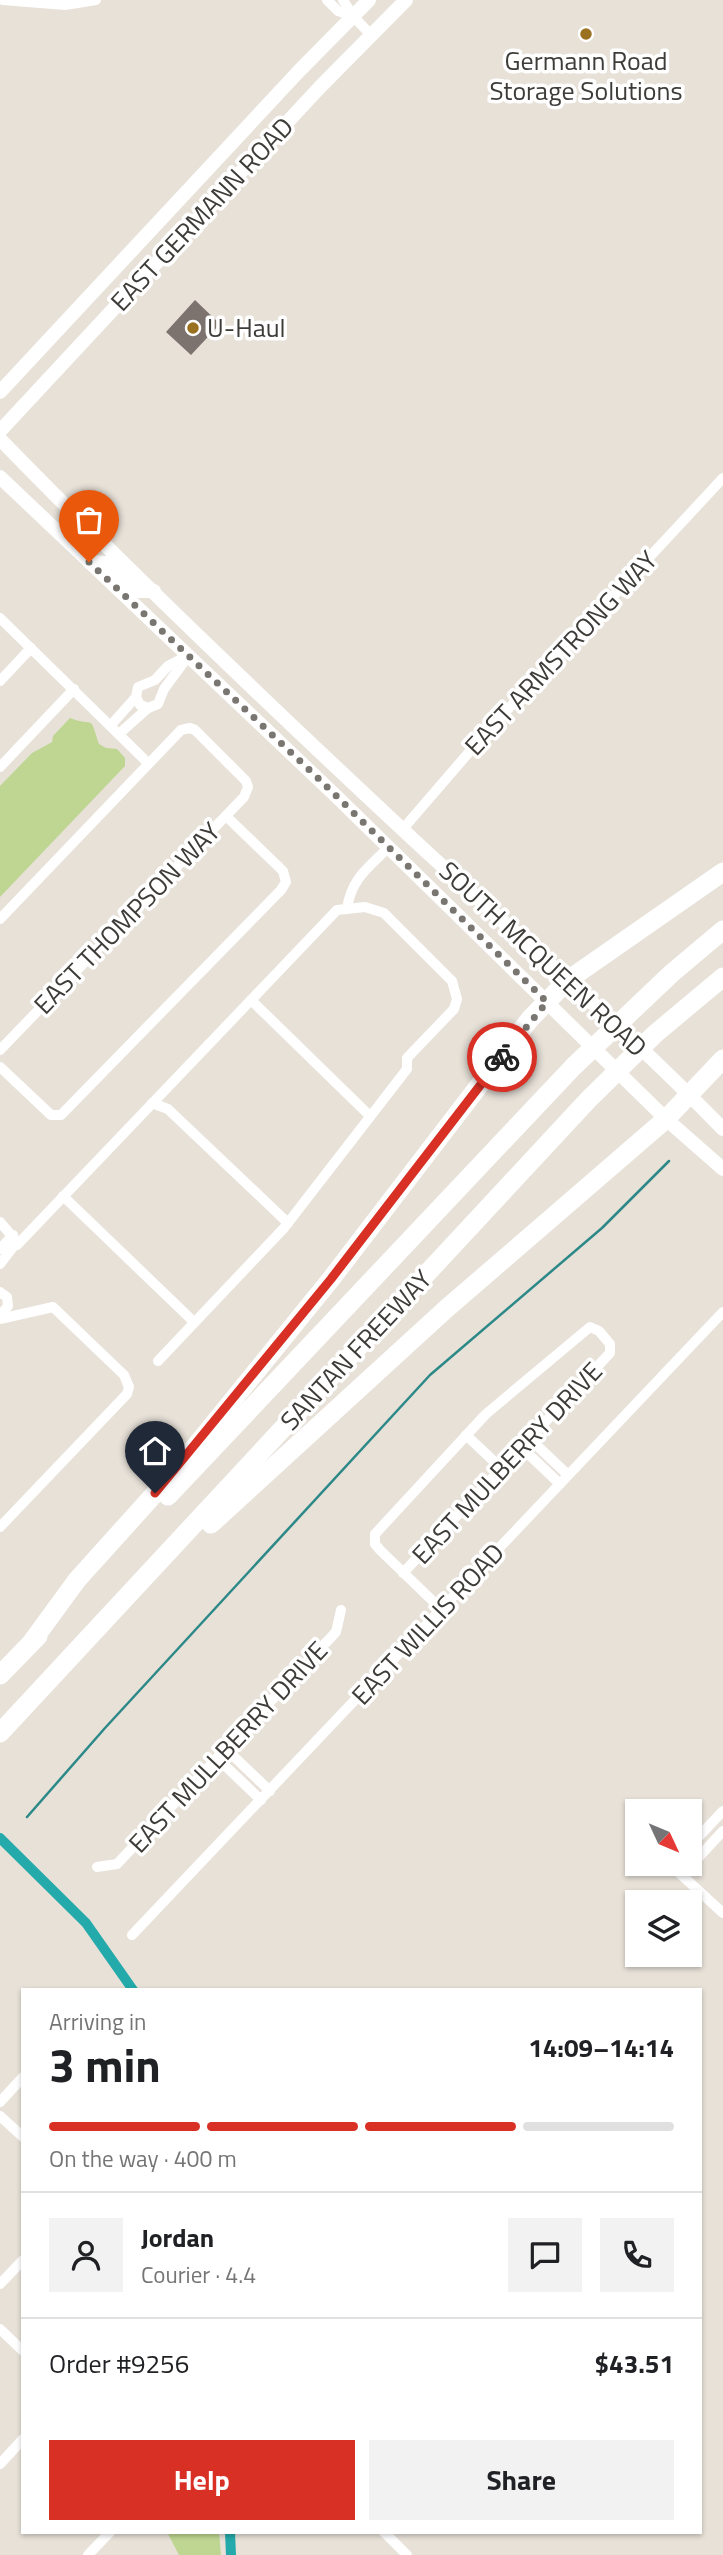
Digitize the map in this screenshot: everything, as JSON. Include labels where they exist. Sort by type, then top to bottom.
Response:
[{"type":"highway","points":[[31,1643],[77,1580],[177,1469],[331,1279],[530,1019],[568,980],[723,872]]},
{"type":"highway","name":"SANTAN FREEWAY","points":[[0,1675],[574,1066],[723,930]]},
{"type":"highway","name":"SANTAN FREEWAY","points":[[0,1735],[588,1100],[655,1034],[723,977]]},
{"type":"highway","points":[[0,1735],[265,1473],[504,1258],[666,1119],[723,1059]]},
{"type":"main road","name":"EAST GERMANN ROAD","points":[[0,392],[369,0]]},
{"type":"main road","name":"EAST GERMANN ROAD","points":[[0,431],[370,34],[406,0]]},
{"type":"main road","points":[[149,232],[167,252]]},
{"type":"main road","name":"SOUTH MCQUEEN ROAD","points":[[0,439],[153,591],[402,830],[568,980],[723,1129]]},
{"type":"main road","name":"SOUTH MCQUEEN ROAD","points":[[0,477],[389,847],[666,1119],[723,1169]]},
{"type":"main road","points":[[89,562],[106,562],[139,591],[153,591]]},
{"type":"main road","points":[[189,655],[204,640]]},
{"type":"main road","points":[[389,847],[402,830]]},
{"type":"street","points":[[3,0],[49,5],[96,0]]},
{"type":"street","points":[[327,0],[338,10],[353,16]]},
{"type":"street","points":[[343,0],[353,16],[370,34]]},
{"type":"street","name":"EAST ARMSTRONG WAY","points":[[402,830],[483,736],[723,478]]},
{"type":"street","points":[[0,618],[148,763],[0,919]]},
{"type":"street","points":[[0,681],[31,648]]},
{"type":"street","points":[[111,725],[136,697],[142,684],[155,680],[168,666],[189,655]]},
{"type":"street","points":[[120,733],[148,708],[158,704],[164,689],[189,655]]},
{"type":"street","points":[[0,767],[74,689]]},
{"type":"street","points":[[136,697],[140,705],[148,708]]},
{"type":"street","name":"EAST THOMPSON WAY","points":[[0,1050],[246,794],[247,784],[244,777],[190,728],[177,732],[148,763]]},
{"type":"street","points":[[0,1067],[48,1113],[58,1117],[69,1110],[281,890],[286,879],[281,869],[226,816]]},
{"type":"street","points":[[347,909],[349,894],[355,881],[389,847]]},
{"type":"street","points":[[0,1249],[15,1240],[63,1196],[337,910],[365,907],[383,913],[452,981],[457,999],[454,1009],[407,1058],[407,1069],[288,1223],[158,1361]]},
{"type":"street","points":[[251,1000],[370,1116]]},
{"type":"street","points":[[152,1104],[168,1109],[288,1223]]},
{"type":"street","points":[[63,1196],[194,1322]]},
{"type":"street","points":[[0,1222],[15,1240]]},
{"type":"street","points":[[0,1264],[15,1240]]},
{"type":"street","points":[[0,1292],[7,1297],[8,1306],[2,1315]]},
{"type":"street","points":[[0,1527],[127,1394],[129,1387],[124,1375],[53,1307],[2,1315]]},
{"type":"street","name":"EAST WILLIS ROAD","points":[[132,1935],[723,1312]]},
{"type":"street","name":"EAST MULBERRY DRIVE","points":[[403,1573],[610,1353],[610,1343],[599,1331],[590,1327],[486,1414],[466,1435]]},
{"type":"street","points":[[441,1609],[375,1544],[375,1534],[466,1435],[501,1468]]},
{"type":"street","points":[[529,1438],[568,1475]]},
{"type":"street","points":[[521,1447],[560,1484]]},
{"type":"street","name":"EAST MULLBERRY DRIVE","points":[[97,1867],[117,1864],[336,1632],[341,1610]]},
{"type":"street","points":[[226,1749],[270,1791]]},
{"type":"street","points":[[217,1758],[261,1800]]},
{"type":"street","points":[[236,1776],[245,1767]]},
{"type":"street","points":[[702,1833],[723,1811]]},
{"type":"street","points":[[702,1854],[721,1834],[708,1827]]},
{"type":"street","points":[[687,1876],[723,1913]]},
{"type":"street","points":[[0,2102],[21,2079]]},
{"type":"street","points":[[0,2116],[21,2135]]},
{"type":"street","points":[[0,2284],[21,2262]]},
{"type":"street","points":[[0,2329],[21,2349]]},
{"type":"street","points":[[0,2464],[21,2445]]},
{"type":"street","points":[[88,2555],[107,2534]]},
{"type":"street","points":[[386,2534],[407,2555]]},
{"type":"green space","points":[[70,718],[92,724],[99,744],[117,749],[125,758],[125,766],[0,897],[0,786],[32,753],[52,742],[53,736]]},
{"type":"green space","points":[[168,2534],[219,2534],[221,2555],[179,2555]]},
{"type":"building","name":"U-Haul","points":[[195,300],[220,324],[191,355],[166,332]]},
{"type":"waterway","points":[[27,1817],[105,1728],[430,1375],[602,1228],[669,1161]]},
{"type":"waterway","points":[[0,1838],[86,1923],[132,1988]]},
{"type":"waterway","points":[[230,2534],[231,2555]]},
{"type":"way so far","points":[[89,562],[318,778],[547,1002],[530,1019],[502,1057]]},
{"type":"place","name":"Germann Road Storage Solutions","points":[[586,34]]},
{"type":"place","name":"U-Haul","points":[[193,328]]},
{"type":"route","points":[[155,1493],[331,1279],[502,1057]]}]
